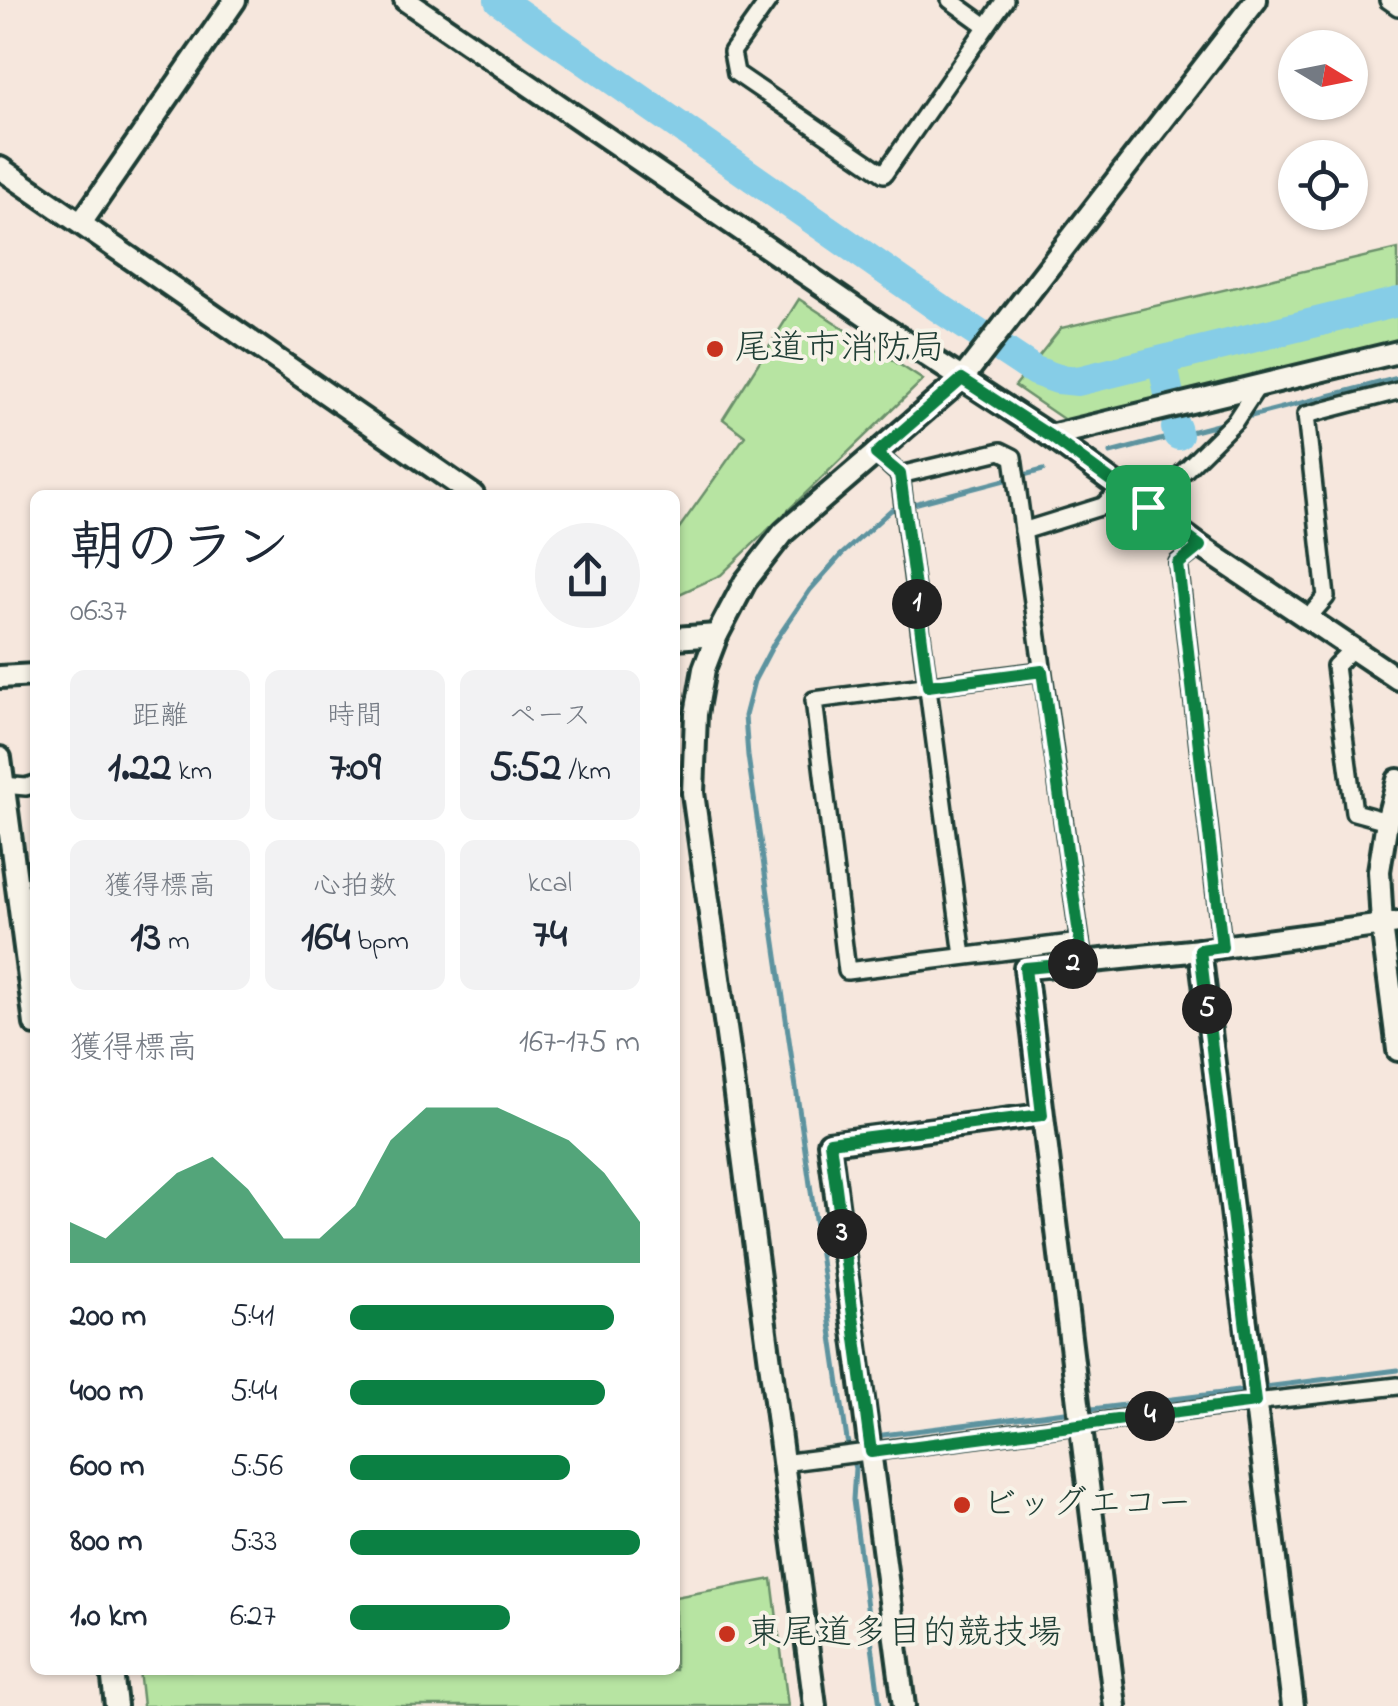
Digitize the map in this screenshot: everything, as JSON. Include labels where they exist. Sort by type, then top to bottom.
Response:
[{"type":"street","points":[[80,223],[235,0]]},
{"type":"street","points":[[405,0],[968,371],[1200,546],[1398,680]]},
{"type":"street","points":[[769,0],[732,52],[736,73],[884,174],[1005,0]]},
{"type":"street","points":[[950,0],[986,26]]},
{"type":"street","points":[[815,1706],[692,794],[696,714],[704,670],[745,582],[784,532],[968,371],[1256,0]]},
{"type":"street","points":[[1388,0],[1398,7]]},
{"type":"street","points":[[0,168],[466,490]]},
{"type":"street","points":[[1050,436],[1398,352]]},
{"type":"street","points":[[1148,507],[1235,421],[1258,386]]},
{"type":"street","points":[[1306,619],[1326,597],[1306,415],[1398,391]]},
{"type":"street","points":[[900,474],[1001,451],[1013,457],[1081,952]]},
{"type":"street","points":[[876,454],[900,474],[963,956]]},
{"type":"street","points":[[1023,531],[1103,506],[1121,489]]},
{"type":"street","points":[[1200,546],[1178,564],[1254,1392],[1293,1706]]},
{"type":"street","points":[[680,638],[717,635]]},
{"type":"street","points":[[1351,650],[1335,666],[1354,812],[1387,821]]},
{"type":"street","points":[[1042,671],[814,700],[847,971],[963,956],[1211,948],[1390,924]]},
{"type":"street","points":[[0,677],[30,675]]},
{"type":"street","points":[[0,758],[30,987]]},
{"type":"street","points":[[1398,780],[1378,871],[1390,924],[1398,1050]]},
{"type":"street","points":[[3,785],[30,786]]},
{"type":"street","points":[[1081,952],[1025,968],[1115,1706]]},
{"type":"street","points":[[904,1706],[862,1447],[830,1142],[1042,1115]]},
{"type":"street","points":[[782,1463],[862,1447],[1254,1392],[1398,1386]]},
{"type":"street","points":[[113,1675],[116,1706]]},
{"type":"green space","points":[[1398,249],[1398,343],[1072,425],[1015,386],[1061,328]]},
{"type":"green space","points":[[799,299],[923,380],[721,575],[680,594],[680,527],[745,436],[723,419]]},
{"type":"green space","name":"東尾道多目的競技場","points":[[772,1579],[788,1706],[143,1706],[140,1675],[680,1675],[680,1596]]},
{"type":"waterway","points":[[499,0],[938,307],[1035,371],[1058,379],[1078,381],[1398,302]]},
{"type":"waterway","points":[[1162,361],[1170,399]]},
{"type":"waterway","points":[[1251,416],[1398,378]]},
{"type":"waterway","points":[[1110,453],[1221,424]]},
{"type":"waterway","points":[[1176,428],[1178,435]]},
{"type":"waterway","points":[[880,1706],[853,1500],[855,1468],[847,1440],[745,716],[754,681],[810,590],[841,555],[891,510],[1043,470]]},
{"type":"waterway","points":[[1257,1388],[1398,1370]]},
{"type":"waterway","points":[[1084,1410],[1246,1390]]},
{"type":"waterway","points":[[875,1436],[1073,1411]]},
{"type":"place","name":"尾道市消防局","points":[[715,349]]},
{"type":"place","name":"ビッグエコー","points":[[962,1505]]},
{"type":"place","name":"東尾道多目的競技場","points":[[727,1634]]},
{"type":"route","points":[[962,379],[1148,507],[1200,546],[1178,564],[1222,947],[1200,950],[1255,1402],[871,1452],[830,1142],[1042,1115],[1025,968],[1083,963],[1042,671],[928,686],[900,474],[876,454],[962,379]]}]
